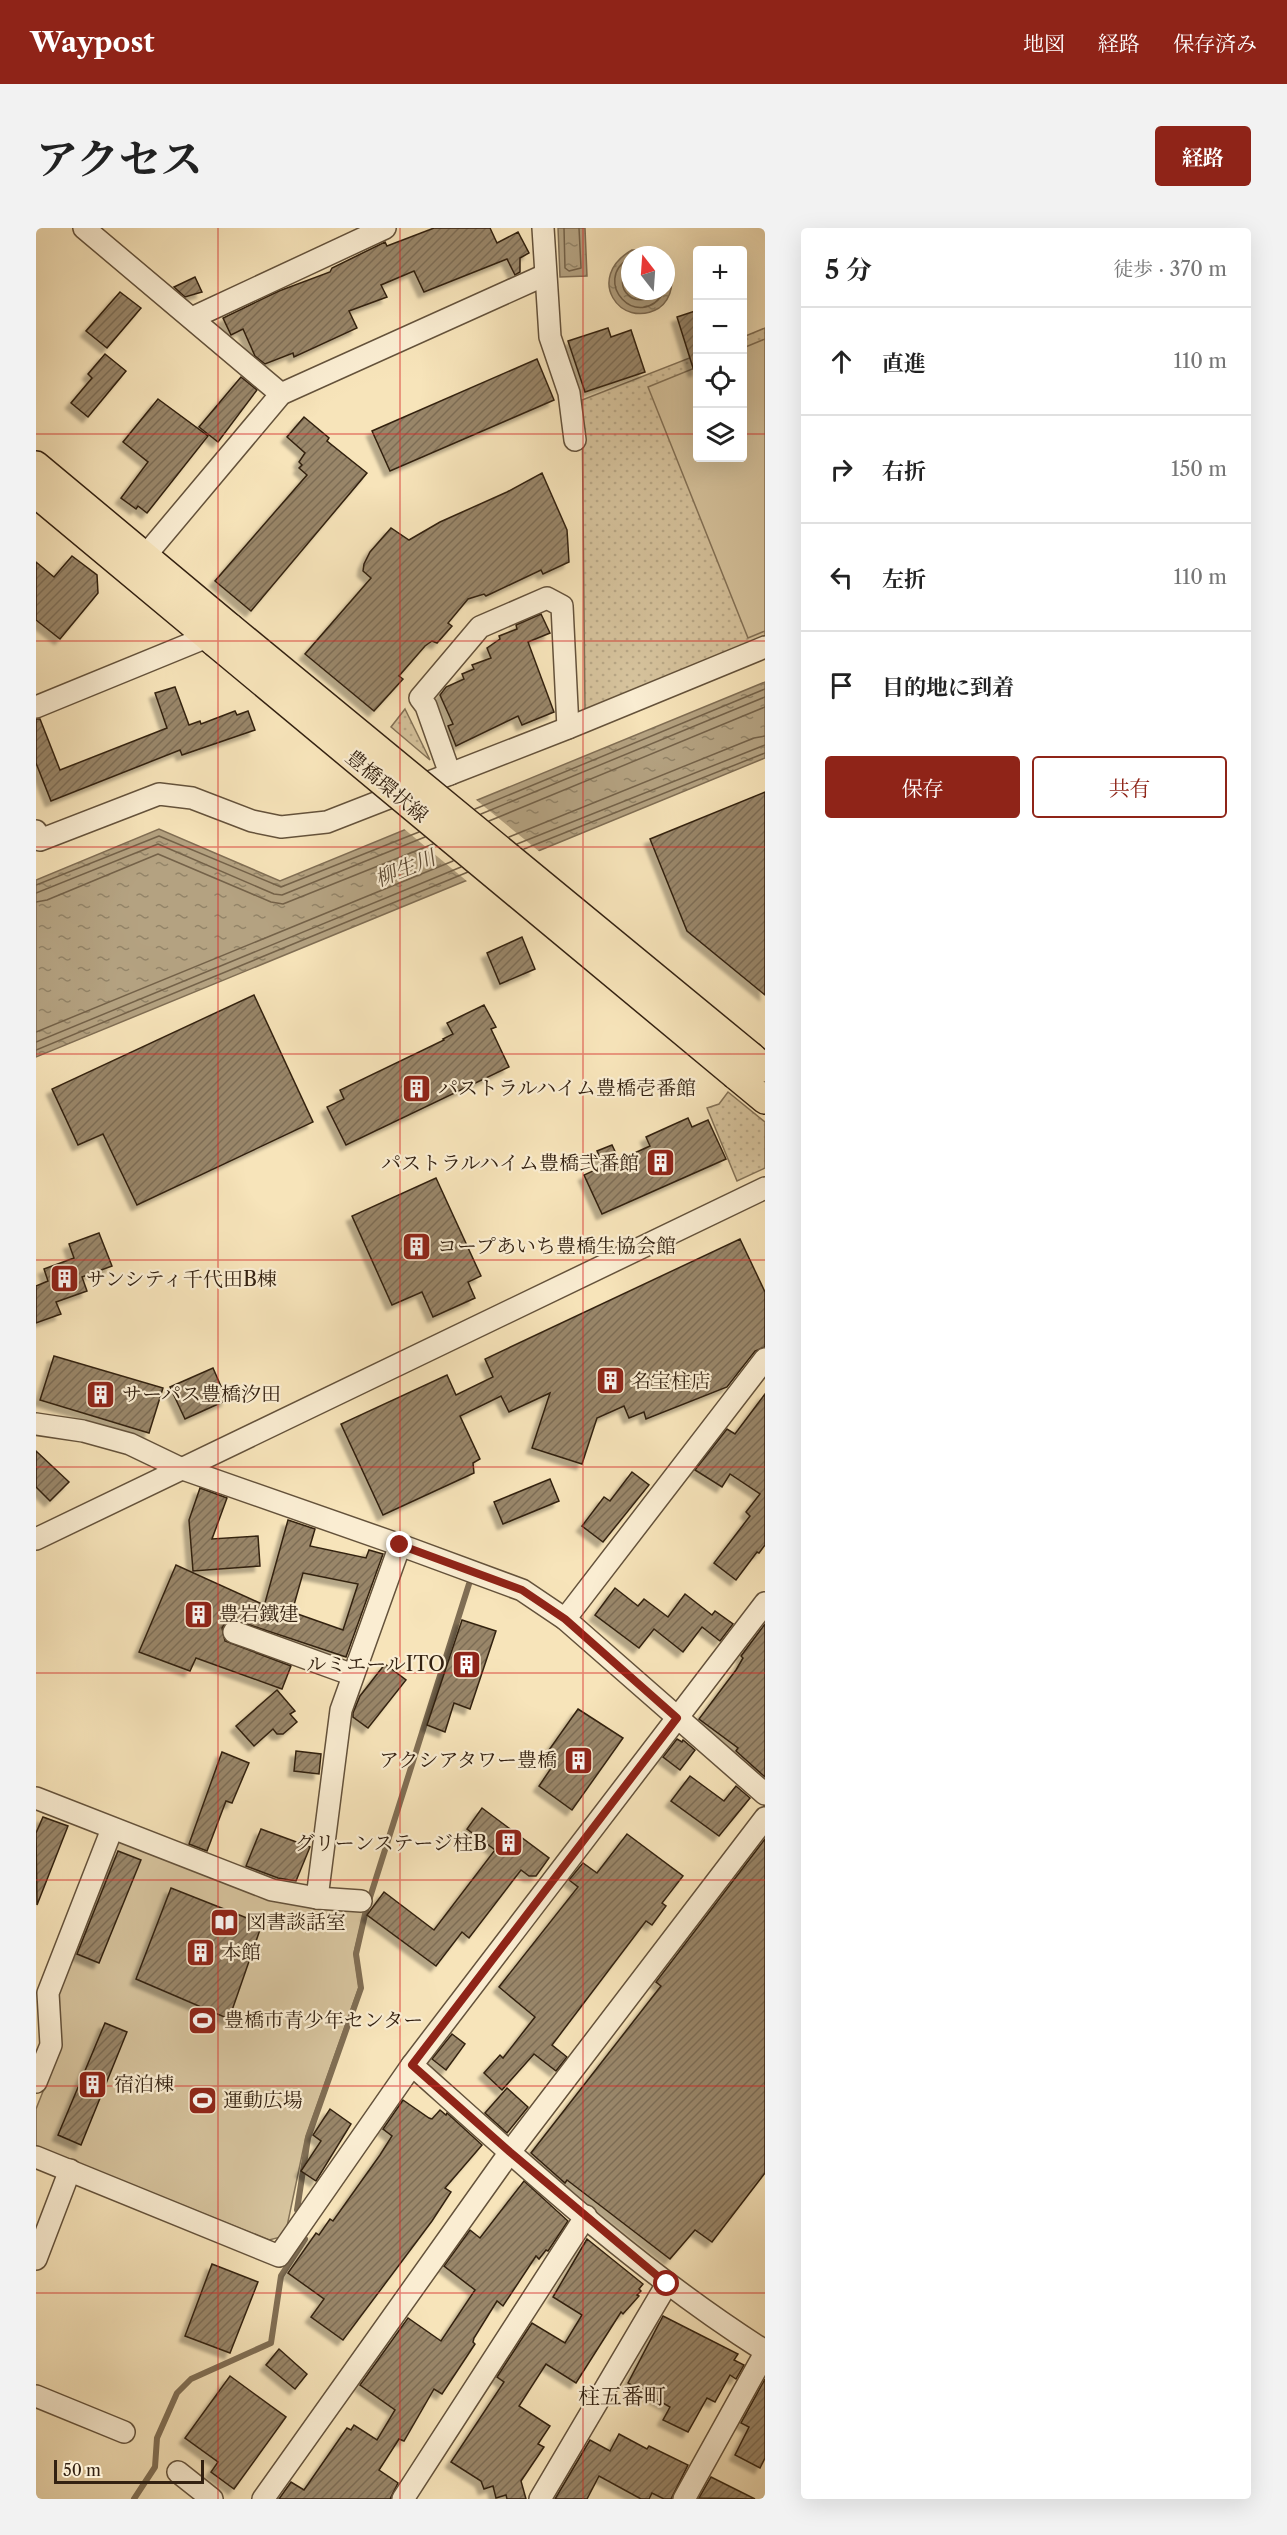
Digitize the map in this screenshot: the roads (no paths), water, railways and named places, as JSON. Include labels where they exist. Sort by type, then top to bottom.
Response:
[{"type":"main road","name":"豊橋環状線","points":[[36,465],[145,556],[217,635]]},
{"type":"main road","name":"豊橋環状線","points":[[36,494],[217,635],[750,1067],[765,1100]]},
{"type":"street","points":[[84,228],[281,394]]},
{"type":"street","points":[[192,318],[385,228]]},
{"type":"street","points":[[543,228],[550,337],[569,393],[575,440]]},
{"type":"street","points":[[145,556],[281,394],[545,274]]},
{"type":"street","points":[[450,774],[426,706],[420,698],[480,627],[547,598],[562,606],[568,728]]},
{"type":"street","points":[[36,707],[217,635]]},
{"type":"street","points":[[36,831],[40,840],[159,794],[192,798],[252,821],[281,827],[327,822],[568,728],[765,647]]},
{"type":"street","points":[[36,1539],[765,1188]]},
{"type":"street","points":[[565,1619],[765,1359]]},
{"type":"street","points":[[36,1424],[105,1436],[153,1454],[180,1468],[522,1590],[565,1619],[765,1794]]},
{"type":"street","points":[[317,1898],[341,1710],[400,1545]]},
{"type":"street","points":[[36,2157],[279,2256],[412,2065],[765,1603]]},
{"type":"street","points":[[234,1632],[353,1675]]},
{"type":"street","points":[[36,1798],[272,1890],[317,1898],[362,1901]]},
{"type":"street","points":[[263,2499],[510,2152],[765,1818]]},
{"type":"street","points":[[36,2082],[51,2045],[48,1993],[112,1829]]},
{"type":"street","points":[[412,2065],[510,2152],[667,2284],[765,2352],[684,2499]]},
{"type":"street","points":[[36,2259],[70,2170]]},
{"type":"street","points":[[403,2499],[586,2216]]},
{"type":"street","points":[[540,2499],[667,2284]]},
{"type":"street","points":[[36,2396],[124,2432]]},
{"type":"street","points":[[178,2472],[212,2499]]},
{"type":"water","points":[[558,228],[585,228],[587,276],[560,277]]},
{"type":"water","points":[[621,259],[621,300],[666,300],[659,308],[645,313],[632,312],[621,307],[613,298],[609,286],[610,274]]},
{"type":"water","name":"柳生川","points":[[765,682],[765,758],[36,1057],[36,880],[159,829],[280,881]]},
{"type":"waterway","points":[[297,2210],[308,2138],[361,1988],[356,1954],[366,1910],[469,1584]]},
{"type":"waterway","points":[[134,2499],[155,2467],[157,2438],[177,2393],[191,2379],[271,2343],[281,2276],[305,2239]]},
{"type":"place","name":"パストラルハイム豊橋壱番館","points":[[417,1088]]},
{"type":"place","name":"パストラルハイム豊橋弐番館","points":[[660,1163]]},
{"type":"place","name":"コープあいち豊橋生協会館","points":[[416,1246]]},
{"type":"place","name":"サンシティ千代田B棟","points":[[65,1279]]},
{"type":"place","name":"名宝柱店","points":[[610,1381]]},
{"type":"place","name":"サーパス豊橋汐田","points":[[101,1394]]},
{"type":"place","name":"豊岩鐵建","points":[[198,1614]]},
{"type":"place","name":"ルミエールITO","points":[[466,1664]]},
{"type":"place","name":"アクシアタワー豊橋","points":[[578,1760]]},
{"type":"place","name":"グリーンステージ柱B","points":[[508,1843]]},
{"type":"place","name":"図書談話室","points":[[225,1922]]},
{"type":"place","name":"本館","points":[[200,1952]]},
{"type":"place","name":"豊橋市青少年センター","points":[[203,2020]]},
{"type":"place","name":"宿泊棟","points":[[93,2084]]},
{"type":"place","name":"運動広場","points":[[202,2100]]},
{"type":"district","name":"柱五番町","points":[[622,2396]]}]
